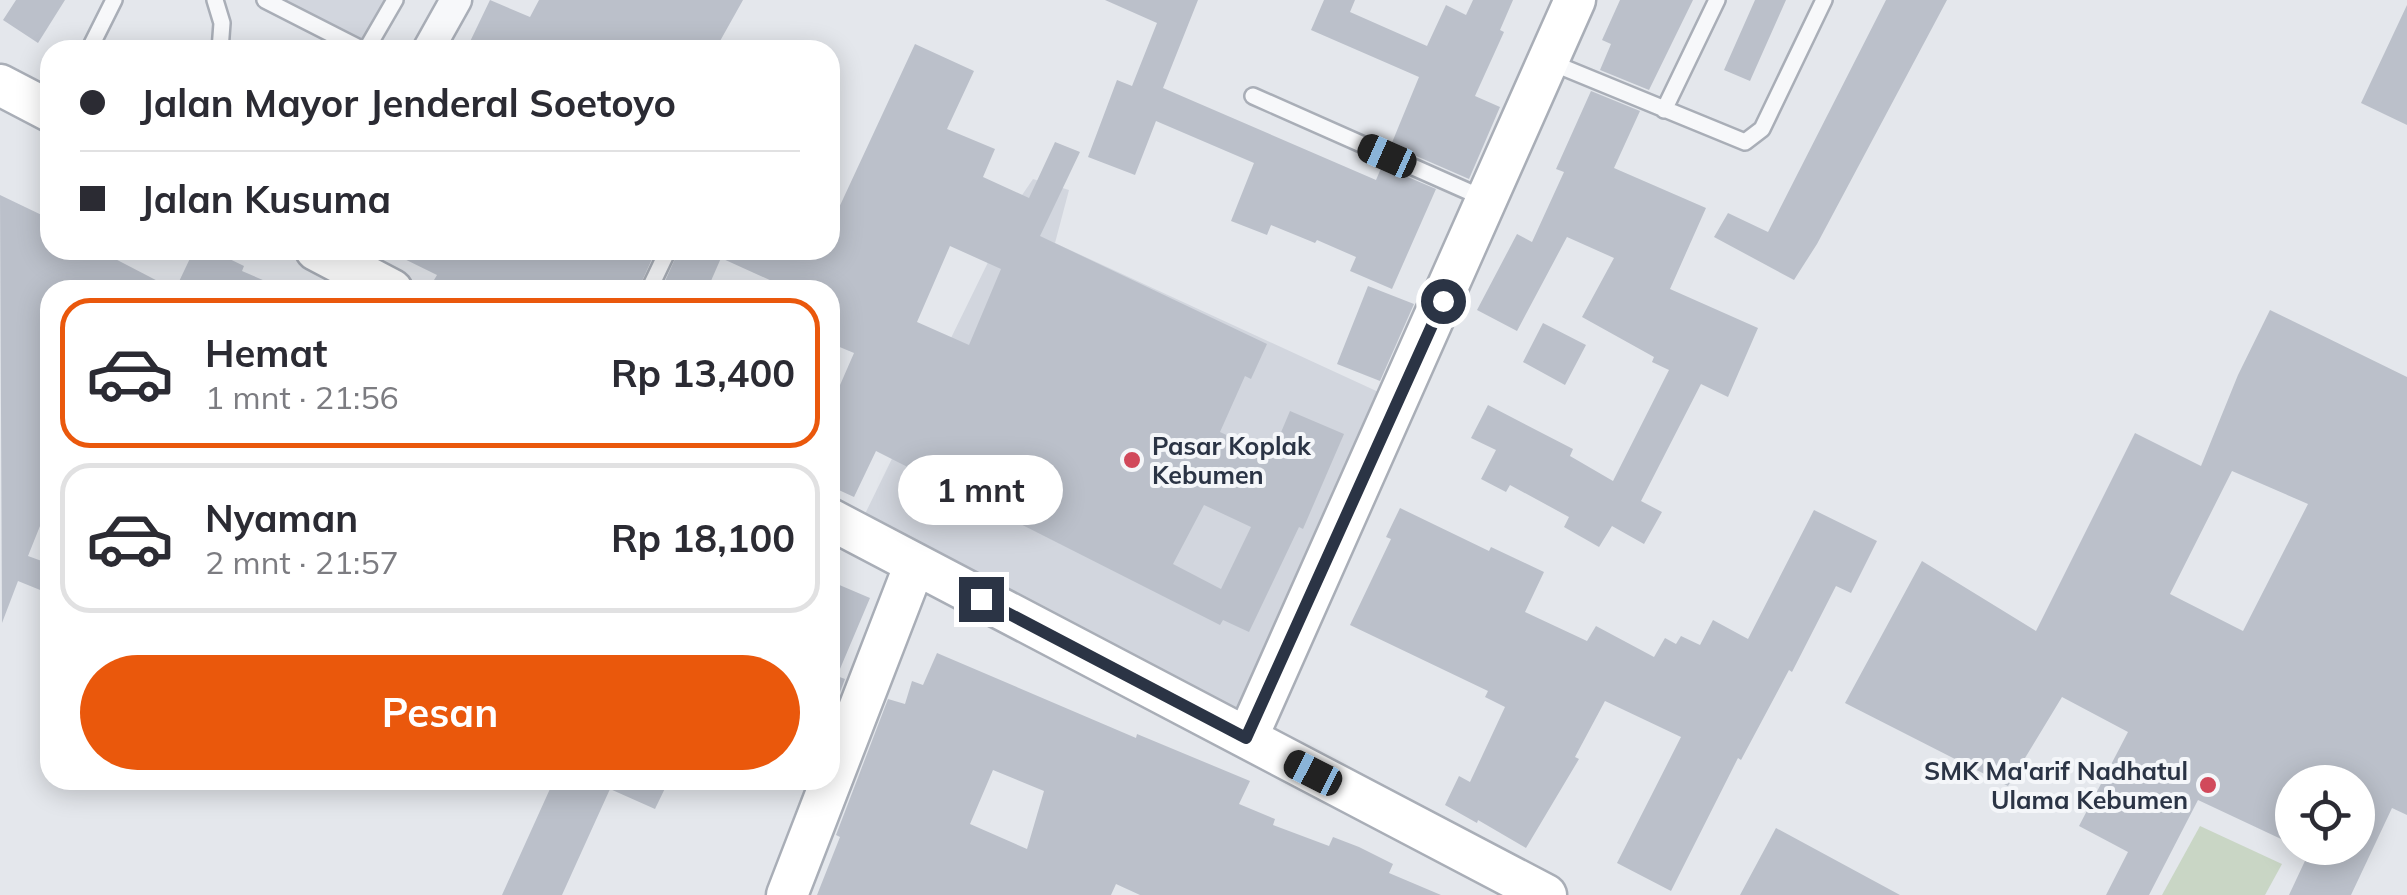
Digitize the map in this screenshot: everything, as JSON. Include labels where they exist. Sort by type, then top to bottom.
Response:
[{"type":"main road","points":[[1246,738],[1576,0]]},
{"type":"main road","points":[[0,86],[40,105]]},
{"type":"main road","points":[[335,260],[373,280]]},
{"type":"main road","points":[[840,525],[1546,895]]},
{"type":"main road","points":[[840,758],[915,564]]},
{"type":"main road","points":[[787,895],[828,790]]},
{"type":"street","points":[[434,40],[456,0]]},
{"type":"lane","points":[[94,40],[114,0]]},
{"type":"lane","points":[[215,0],[222,23],[221,40]]},
{"type":"lane","points":[[265,0],[344,40]]},
{"type":"lane","points":[[370,40],[395,0]]},
{"type":"lane","points":[[1664,110],[1717,0]]},
{"type":"lane","points":[[1548,61],[1745,142],[1756,136],[1824,0]]},
{"type":"lane","points":[[1253,96],[1488,200]]},
{"type":"shaded area","points":[[281,0],[389,0],[366,40],[352,40]]},
{"type":"shaded area","name":"Pasar Koplak Kebumen","points":[[1033,179],[1069,190],[1055,243],[1398,401],[1255,723],[863,518],[1018,201]]},
{"type":"green space","points":[[2200,826],[2281,865],[2265,895],[2162,895]]},
{"type":"building","points":[[16,0],[65,0],[38,43],[3,20]]},
{"type":"building","points":[[490,0],[530,17],[539,0],[743,0],[721,40],[471,40]]},
{"type":"building","points":[[1105,0],[1198,0],[1163,88],[1376,180],[1382,166],[1436,189],[1392,289],[1350,271],[1356,257],[1317,240],[1315,243],[1271,225],[1267,235],[1231,221],[1254,163],[1156,121],[1135,175],[1088,157],[1117,80],[1132,86],[1157,23]]},
{"type":"building","points":[[1324,0],[1355,0],[1350,12],[1427,46],[1446,5],[1466,15],[1473,0],[1513,0],[1500,30],[1504,32],[1475,96],[1500,107],[1469,179],[1391,145],[1419,77],[1311,30]]},
{"type":"building","points":[[1620,0],[1693,0],[1649,90],[1600,70],[1611,44],[1602,40]]},
{"type":"building","points":[[1755,0],[1786,0],[1750,81],[1724,70]]},
{"type":"building","points":[[1886,0],[1947,0],[1794,280],[1714,237],[1728,213],[1768,232]]},
{"type":"building","points":[[2407,5],[2407,125],[2361,103]]},
{"type":"building","name":"Pasar Koplak Kebumen","points":[[915,44],[974,71],[947,129],[995,149],[983,177],[1029,198],[1055,142],[1080,152],[1040,236],[1267,344],[1251,379],[1245,376],[1220,432],[1271,456],[1290,411],[1344,434],[1303,529],[1299,527],[1249,632],[1223,620],[1220,625],[876,451],[854,497],[840,491],[840,385],[854,353],[840,347],[840,280],[770,280],[725,260],[840,260],[840,205]],"holes":[[[950,246],[1001,269],[969,345],[917,322]],[[1204,505],[1251,527],[1221,589],[1173,564]]]},
{"type":"building","points":[[1591,91],[1640,111],[1614,168],[1706,208],[1670,289],[1758,328],[1728,397],[1701,384],[1641,501],[1662,512],[1644,544],[1612,526],[1599,547],[1564,527],[1569,517],[1510,485],[1506,492],[1481,479],[1496,450],[1471,438],[1488,405],[1573,449],[1570,456],[1613,481],[1669,370],[1652,362],[1654,357],[1582,317],[1614,258],[1567,237],[1517,331],[1477,310],[1517,234],[1532,242],[1564,172],[1556,169]]},
{"type":"building","points":[[0,195],[40,214],[40,260],[117,260],[156,280],[40,280],[40,526],[28,556],[40,560],[40,590],[18,581],[2,623]]},
{"type":"building","points":[[189,260],[232,260],[244,266],[242,271],[263,280],[180,280]]},
{"type":"building","points":[[406,260],[652,260],[642,280],[434,280],[437,275]]},
{"type":"building","name":"Pasar Koplak Kebumen","points":[[674,260],[720,260],[711,280],[666,280]]},
{"type":"building","points":[[1368,286],[1414,304],[1380,381],[1337,364]]},
{"type":"building","points":[[2270,310],[2407,377],[2407,815],[2392,808],[2375,844],[2375,765],[2275,765],[2275,836],[2198,800],[2149,895],[2106,895],[2128,852],[2079,826],[2128,732],[2062,697],[2008,786],[1845,703],[1922,561],[2036,631],[2135,433],[2201,466]],"holes":[[[2232,471],[2308,504],[2243,631],[2170,594]]]},
{"type":"building","points":[[1543,323],[1586,345],[1565,385],[1523,362]]},
{"type":"building","points":[[1400,508],[1489,551],[1491,547],[1544,572],[1525,612],[1587,641],[1596,626],[1654,657],[1665,638],[1676,644],[1681,636],[1700,645],[1713,620],[1748,639],[1814,510],[1877,541],[1851,593],[1836,586],[1792,672],[1789,670],[1741,760],[1738,758],[1671,891],[1617,863],[1681,737],[1605,701],[1575,757],[1579,759],[1526,848],[1445,805],[1459,776],[1470,782],[1505,707],[1485,697],[1488,691],[1350,625],[1391,539],[1386,537]]},
{"type":"building","points":[[840,585],[870,598],[840,669]]},
{"type":"building","points":[[937,653],[1136,738],[1137,734],[1250,781],[1239,804],[1275,819],[1273,825],[1329,846],[1333,837],[1359,847],[1393,864],[1389,873],[1441,895],[1140,895],[1116,884],[1111,895],[817,895],[888,699],[905,704],[912,681],[923,685]],"holes":[[[993,770],[1044,791],[1027,849],[970,824]]]},
{"type":"building","points":[[549,790],[610,790],[562,895],[502,895]]},
{"type":"building","points":[[612,790],[664,790],[655,809]]},
{"type":"building","points":[[1776,828],[1900,895],[1740,895]]},
{"type":"building","points":[[2303,865],[2365,865],[2351,895],[2289,895]]},
{"type":"place","name":"Pasar Koplak Kebumen","points":[[1132,460]]},
{"type":"place","name":"SMK Ma'arif Nadhatul Ulama Kebumen","points":[[2208,785]]},
{"type":"route","points":[[981,599],[1246,738],[1443,301]]}]
